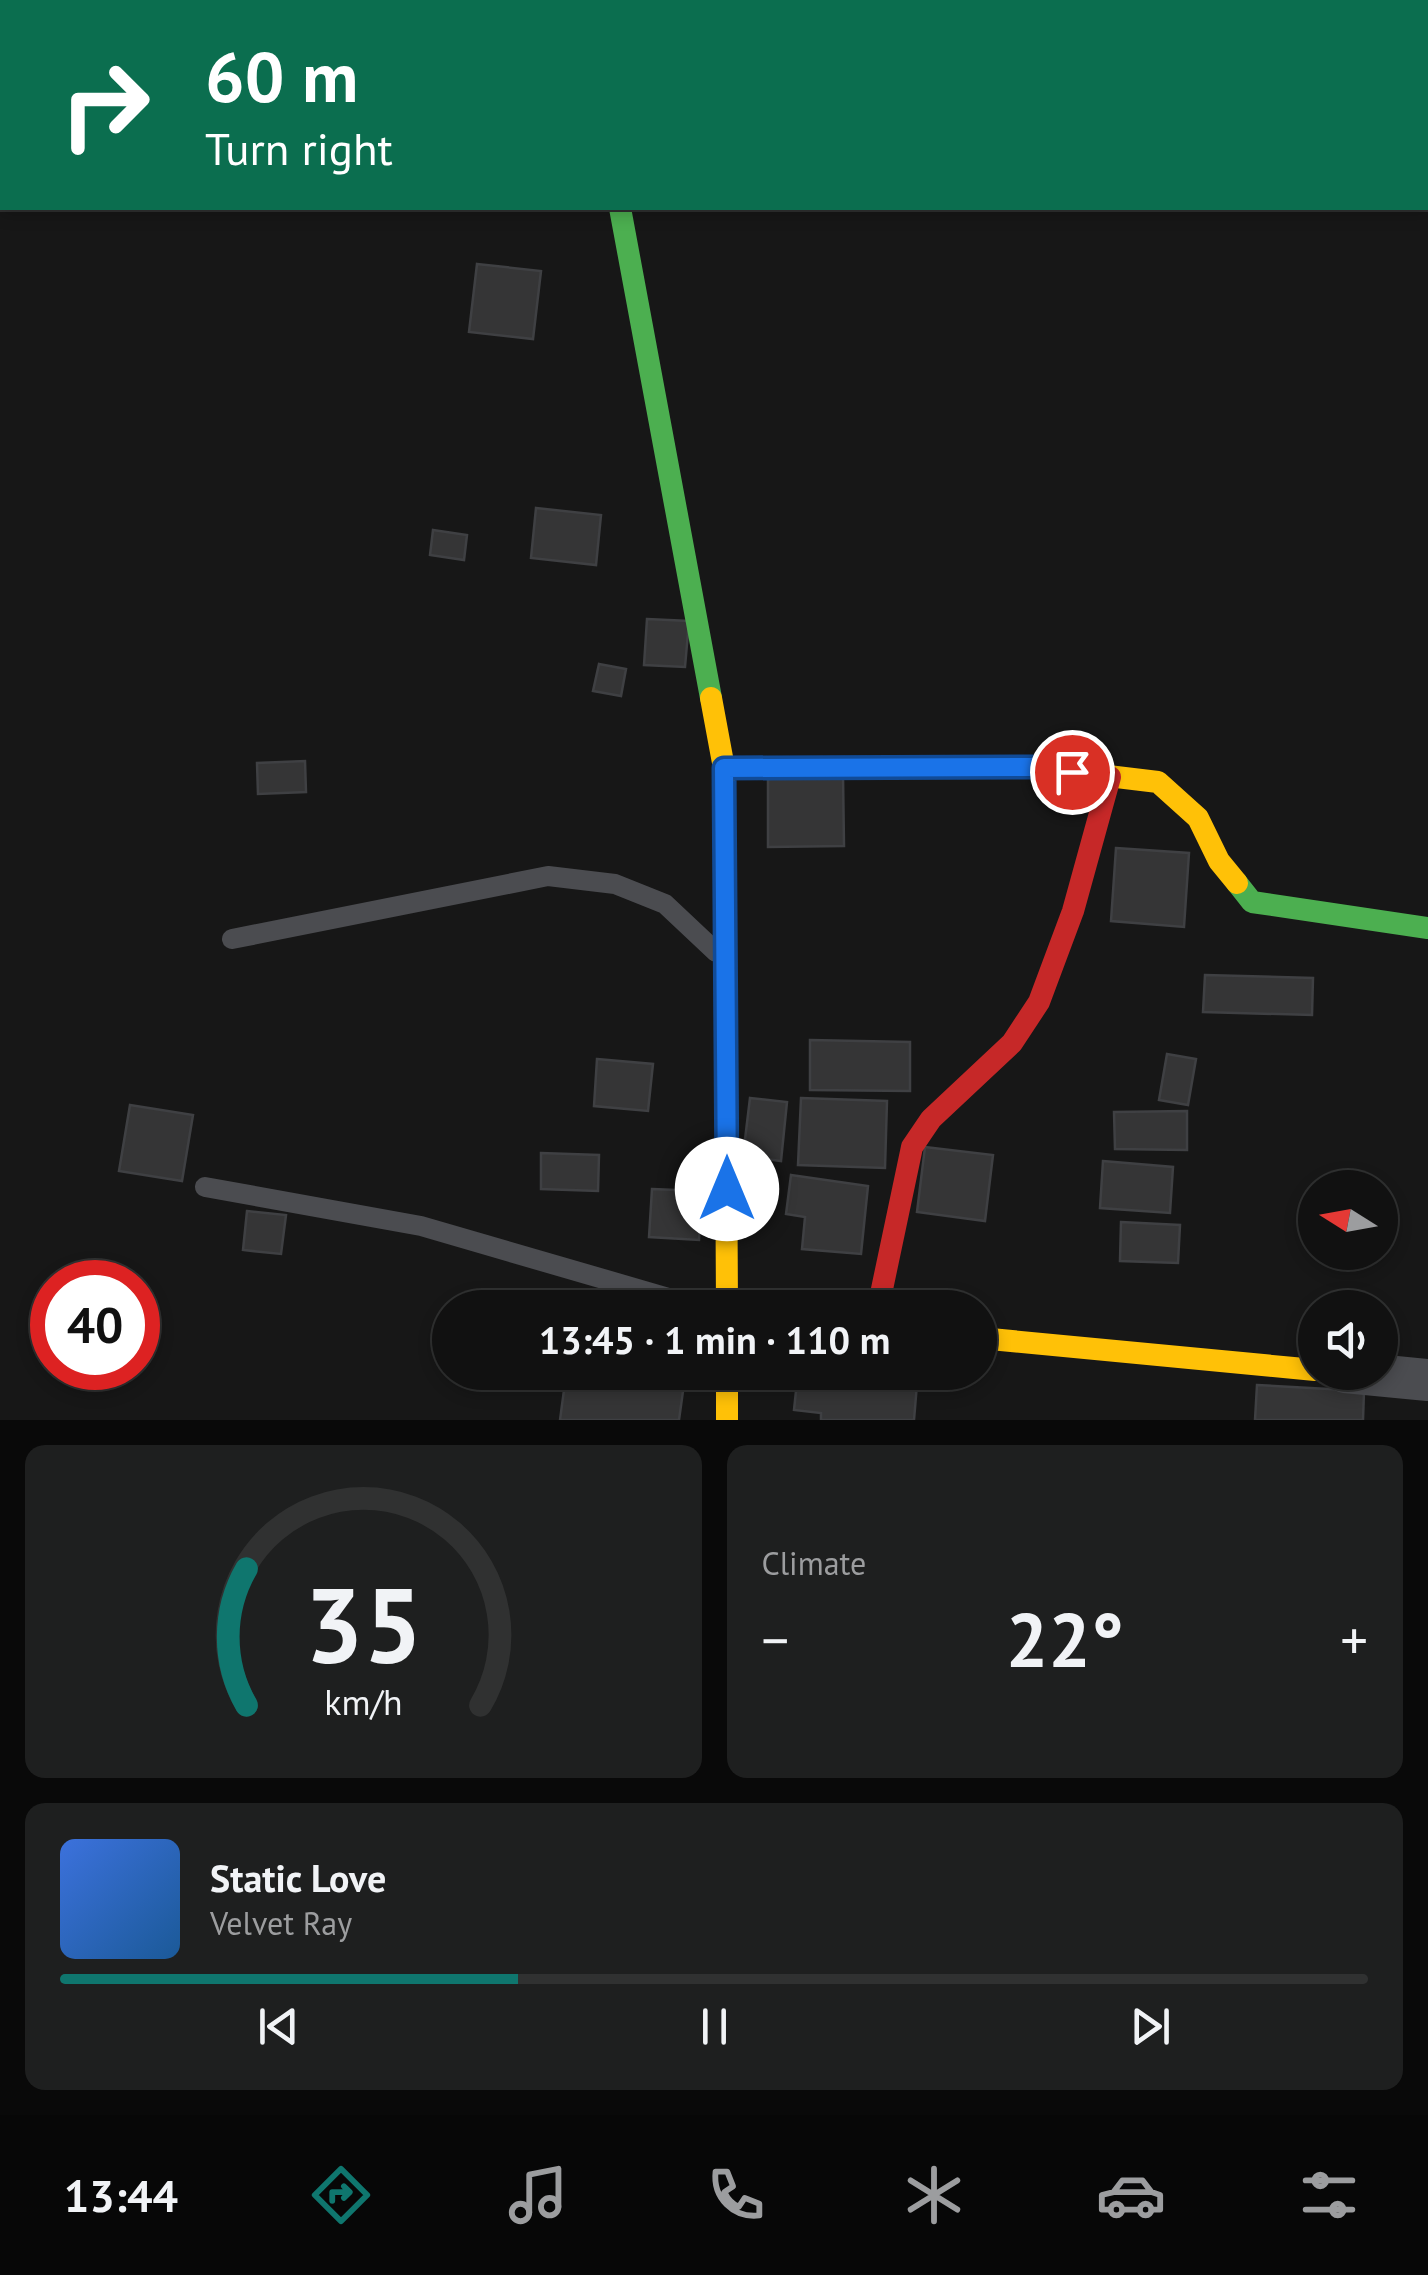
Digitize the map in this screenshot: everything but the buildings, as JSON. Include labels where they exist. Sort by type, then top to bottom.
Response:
[{"type":"street","points":[[620,210],[724,768],[727,1290]]},
{"type":"street","points":[[724,768],[1034,767],[1158,782],[1198,818],[1219,861],[1252,902],[1428,928]]},
{"type":"street","points":[[882,1290],[912,1147],[931,1119],[1012,1042],[1039,1002],[1073,911],[1110,776]]},
{"type":"street","points":[[997,1340],[1298,1368]]},
{"type":"street","points":[[1398,1377],[1428,1380]]},
{"type":"street","points":[[727,1390],[727,1420]]},
{"type":"lane","points":[[232,938],[548,876],[615,884],[665,904],[726,961]]},
{"type":"lane","points":[[205,1187],[421,1226],[642,1290]]},
{"type":"traffic: fast","points":[[620,210],[711,698]]},
{"type":"traffic: fast","points":[[1237,883],[1252,902],[1428,928]]},
{"type":"traffic: slow","points":[[711,698],[724,768],[727,1290]]},
{"type":"traffic: slow","points":[[724,768],[1034,767],[1158,782],[1198,818],[1219,861],[1237,883]]},
{"type":"traffic: slow","points":[[997,1340],[1298,1368]]},
{"type":"traffic: slow","points":[[727,1390],[727,1420]]},
{"type":"traffic: jam","points":[[882,1290],[912,1147],[931,1119],[1012,1043],[1039,1002],[1073,911],[1110,777]]},
{"type":"route","points":[[727,1189],[724,768],[1034,767],[1072,772]]}]
